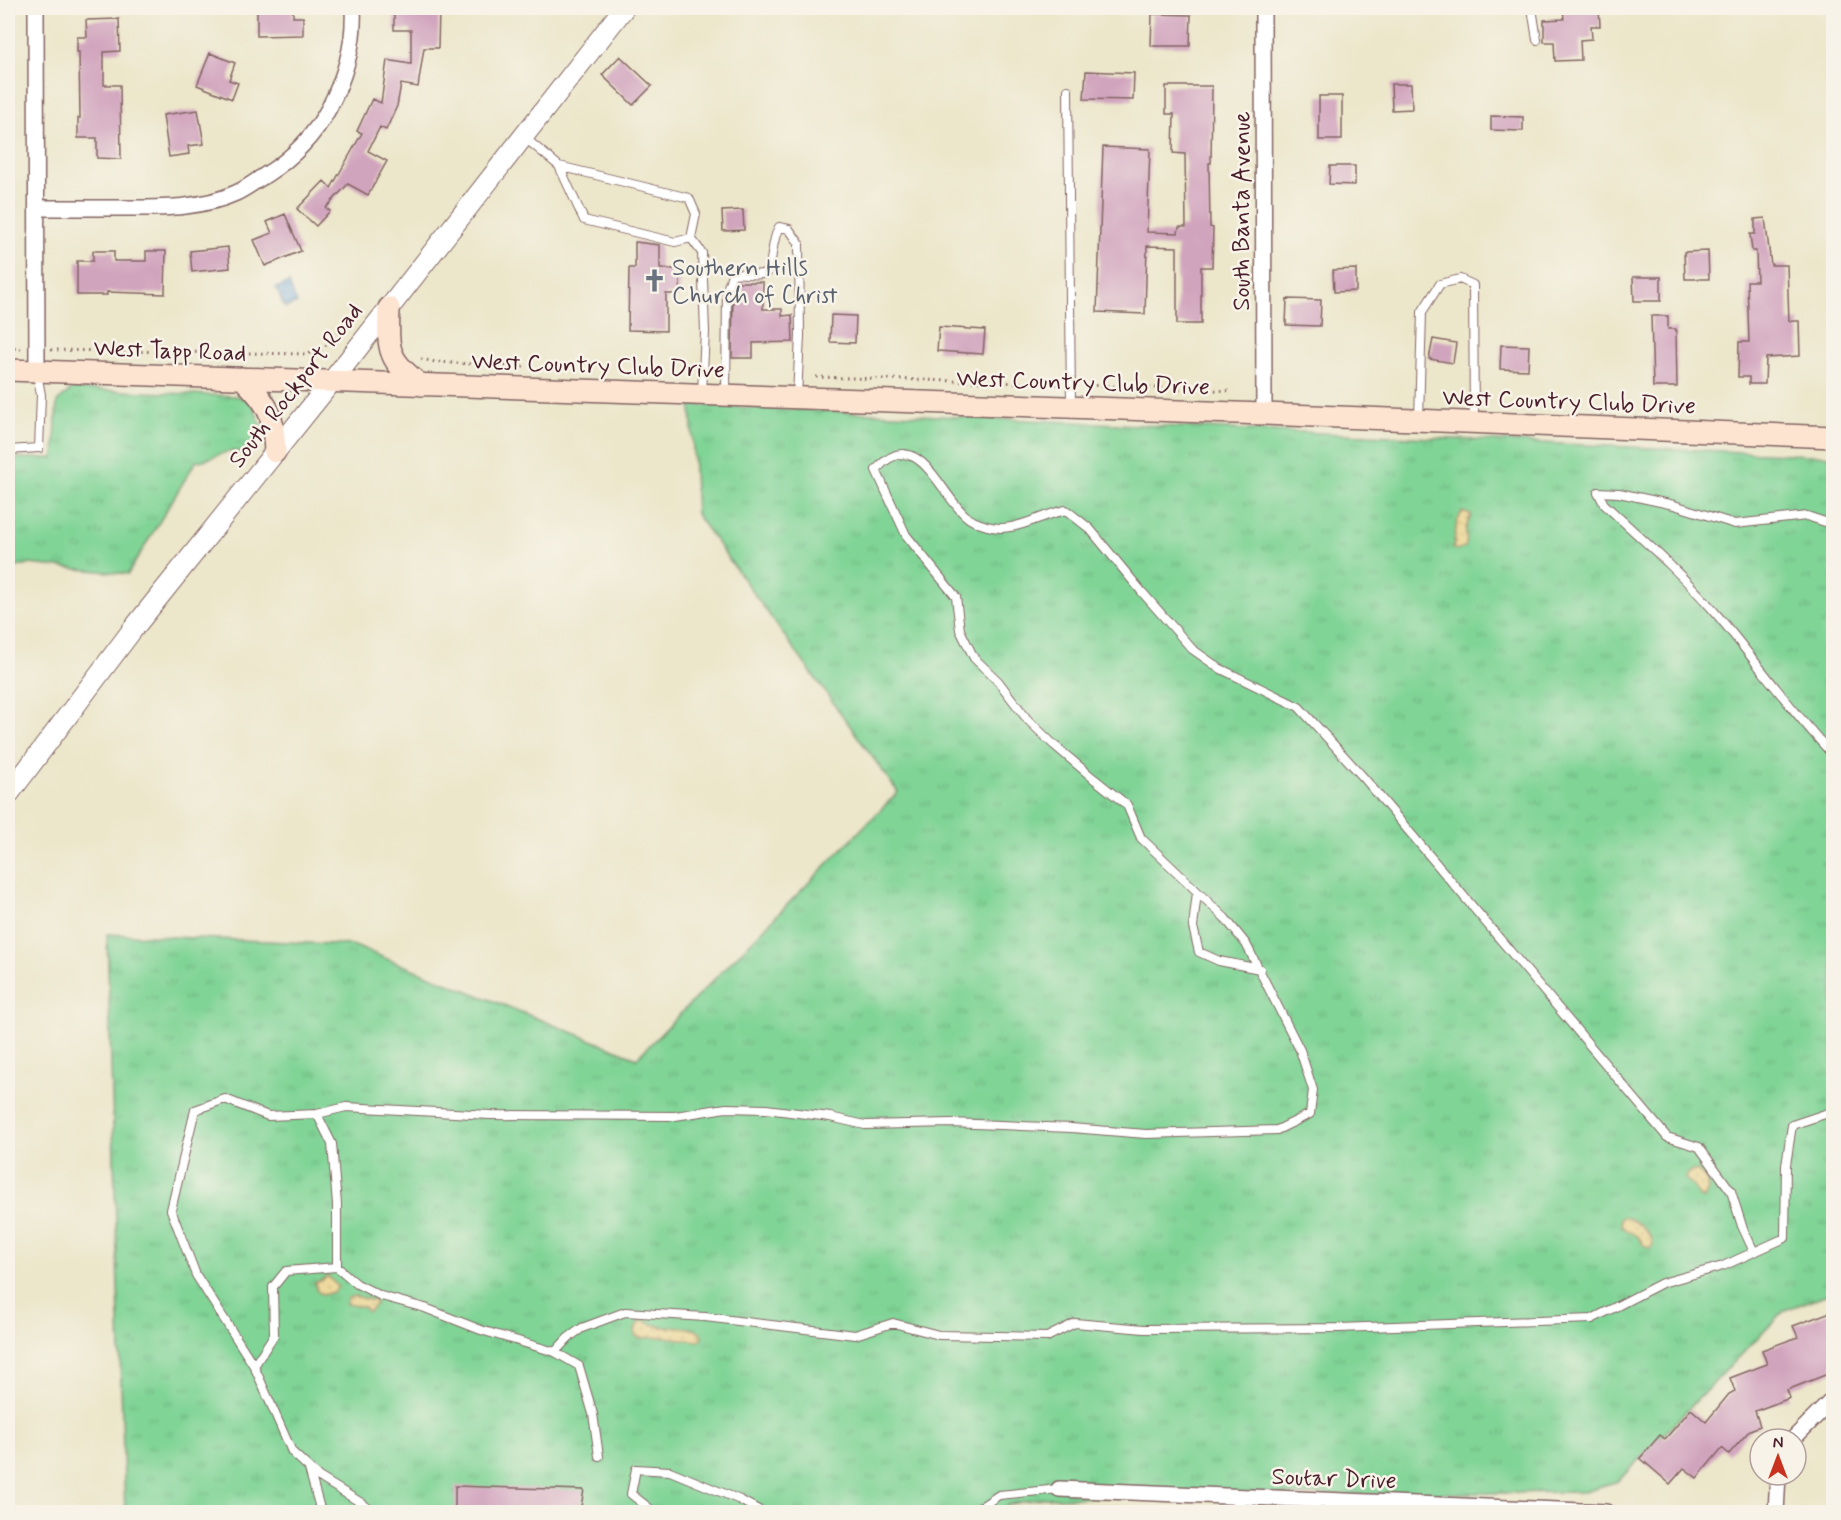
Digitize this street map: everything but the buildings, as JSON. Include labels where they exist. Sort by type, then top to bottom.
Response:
[{"type":"main road","points":[[389,308],[390,352],[404,372],[421,385]]},
{"type":"main road","name":"West Tapp Road","points":[[8,370],[332,381]]},
{"type":"main road","points":[[242,378],[268,406],[274,425],[275,452]]},
{"type":"main road","name":"West Country Club Drive","points":[[332,381],[1833,437]]},
{"type":"street","points":[[36,8],[37,372]]},
{"type":"street","points":[[37,208],[184,206],[208,202],[235,193],[253,183],[286,161],[304,144],[322,120],[345,71],[352,43],[353,8]]},
{"type":"street","name":"South Rockport Road","points":[[8,795],[133,629],[332,381],[624,8]]},
{"type":"street","name":"South Banta Avenue","points":[[1263,8],[1264,414]]},
{"type":"street","points":[[1804,1427],[1833,1398]]},
{"type":"street","points":[[1776,1512],[1777,1487]]},
{"type":"street","name":"Soutar Drive","points":[[1059,1489],[1606,1512]]},
{"type":"lane","points":[[1532,8],[1537,40]]},
{"type":"lane","points":[[1068,90],[1072,385],[1070,407]]},
{"type":"lane","points":[[523,136],[559,166],[584,220],[675,242],[692,238]]},
{"type":"lane","points":[[559,166],[689,198],[696,214],[692,238],[702,253],[705,332],[702,394]]},
{"type":"lane","points":[[726,395],[727,290],[732,274],[757,276],[767,273],[771,264],[773,238],[779,227],[789,229],[799,243],[800,336],[797,398]]},
{"type":"lane","points":[[1419,420],[1422,312],[1440,284],[1460,279],[1473,285],[1474,423]]},
{"type":"lane","points":[[8,450],[39,448],[41,395],[37,372]]},
{"type":"lane","points":[[372,1512],[319,1477],[292,1452],[254,1366],[196,1275],[171,1210],[195,1110],[225,1099],[268,1116],[317,1114],[345,1107],[502,1115],[675,1116],[726,1108],[766,1109],[830,1117],[866,1125],[950,1123],[1146,1134],[1277,1131],[1310,1114],[1313,1090],[1300,1050],[1246,944],[1225,918],[1141,838],[1127,805],[1093,778],[1028,719],[998,681],[974,658],[960,630],[956,597],[906,535],[886,496],[876,470],[887,458],[908,454],[927,466],[967,518],[988,526],[1011,529],[1048,513],[1066,510],[1090,529],[1192,649],[1219,668],[1299,707],[1364,778],[1667,1137],[1699,1147],[1731,1191],[1742,1226],[1754,1252]]},
{"type":"lane","points":[[1833,525],[1807,516],[1736,524],[1674,505],[1619,493],[1598,492],[1604,504],[1675,570],[1713,610],[1833,756]]},
{"type":"lane","points":[[1197,892],[1193,927],[1199,952],[1219,961],[1260,969]]},
{"type":"lane","points":[[555,1352],[568,1338],[582,1329],[625,1312],[705,1317],[855,1335],[893,1323],[939,1335],[1047,1337],[1075,1323],[1144,1329],[1339,1329],[1592,1319],[1662,1283],[1723,1266],[1785,1238],[1786,1165],[1792,1125],[1833,1111]]},
{"type":"lane","points":[[317,1114],[332,1144],[337,1204],[337,1267]]},
{"type":"lane","points":[[254,1366],[274,1335],[273,1287],[286,1271],[337,1267],[357,1284],[381,1296],[425,1308],[481,1330],[555,1352],[579,1366],[592,1414],[599,1456]]},
{"type":"lane","points":[[309,1468],[321,1512]]},
{"type":"lane","points":[[654,1512],[631,1494],[636,1469],[670,1471],[740,1500],[762,1512]]},
{"type":"lane","points":[[973,1512],[999,1495],[1059,1489]]},
{"type":"lane","points":[[987,1512],[988,1503]]},
{"type":"path","points":[[8,348],[308,354],[320,352],[351,319]]},
{"type":"green space","points":[[72,389],[237,396],[252,402],[262,428],[243,452],[229,452],[196,461],[128,574],[29,564],[8,569],[8,458],[54,458],[57,402]]},
{"type":"green space","points":[[691,405],[1833,456],[1833,1292],[1785,1310],[1618,1481],[1581,1492],[1041,1498],[1007,1505],[1006,1512],[125,1512],[107,934],[352,945],[637,1058],[898,792],[696,514]]},
{"type":"sand","points":[[1462,512],[1471,515],[1466,528],[1466,545],[1456,550],[1453,548],[1457,522]]},
{"type":"sand","points":[[1692,1171],[1697,1171],[1706,1179],[1708,1190],[1704,1199],[1700,1198],[1691,1183],[1685,1179]]},
{"type":"sand","points":[[1621,1218],[1633,1220],[1646,1231],[1652,1239],[1653,1244],[1650,1248],[1644,1246],[1636,1235],[1621,1226]]},
{"type":"sand","points":[[328,1276],[338,1287],[333,1292],[323,1295],[317,1291],[315,1283]]},
{"type":"sand","points":[[354,1296],[375,1301],[375,1305],[368,1312],[363,1307],[346,1304],[348,1298]]},
{"type":"sand","points":[[644,1321],[663,1327],[692,1329],[701,1333],[703,1338],[698,1341],[665,1337],[639,1338],[635,1335],[635,1330],[639,1322]]},
{"type":"water","points":[[289,283],[297,303],[285,308],[276,288]]},
{"type":"place","name":"Southern Hills Church of Christ","points":[[654,281]]}]
